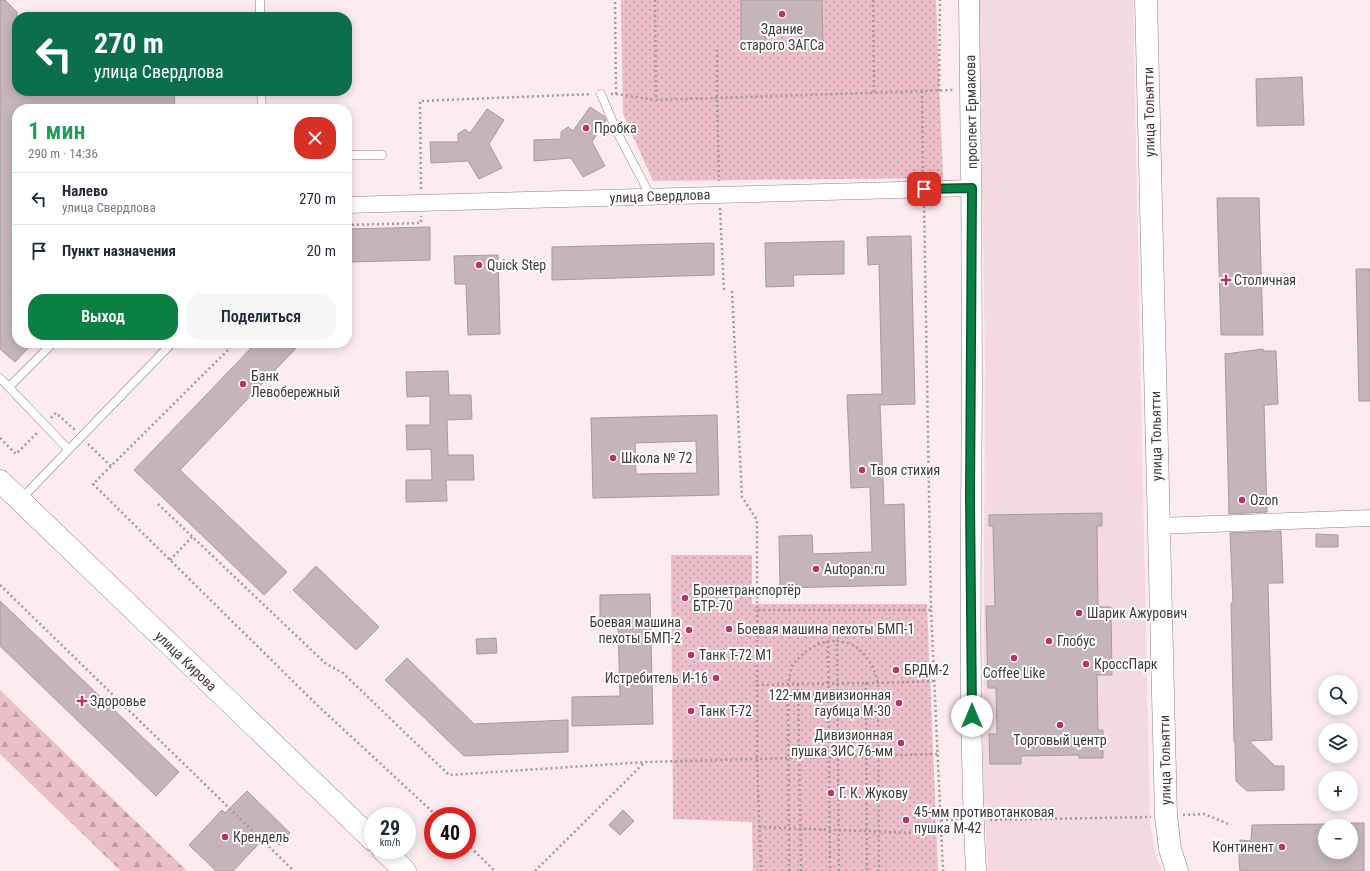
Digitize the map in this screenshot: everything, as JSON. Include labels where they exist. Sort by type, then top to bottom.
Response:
[{"type":"main road","name":"улица Тольятти","points":[[1146,0],[1166,816],[1170,849],[1177,871]]},
{"type":"main road","name":"улица Кирова","points":[[0,481],[364,831]]},
{"type":"main road","points":[[392,859],[405,871]]},
{"type":"street","name":"проспект Ермакова","points":[[969,0],[972,188],[970,498],[973,820],[976,871]]},
{"type":"street","name":"улица Свердлова","points":[[352,205],[972,188]]},
{"type":"street","points":[[1158,526],[1370,518]]},
{"type":"lane","points":[[260,0],[260,12]]},
{"type":"lane","points":[[601,94],[617,132],[652,197]]},
{"type":"lane","points":[[352,155],[382,155]]},
{"type":"lane","points":[[9,387],[48,348]]},
{"type":"lane","points":[[20,500],[167,348]]},
{"type":"lane","points":[[0,378],[68,449]]},
{"type":"path","points":[[614,0],[616,94]]},
{"type":"path","points":[[655,0],[656,100]]},
{"type":"path","points":[[873,0],[874,93]]},
{"type":"path","points":[[939,91],[940,0]]},
{"type":"path","points":[[717,50],[717,98],[724,290]]},
{"type":"path","points":[[352,225],[422,223],[420,101],[601,94],[616,94],[656,100],[922,92],[970,89]]},
{"type":"path","points":[[922,92],[931,610],[943,871]]},
{"type":"path","points":[[732,291],[742,497],[757,520],[757,759],[761,871]]},
{"type":"path","points":[[230,348],[93,484],[315,702],[427,807]]},
{"type":"path","points":[[158,504],[325,662],[343,673],[449,775],[646,762],[878,757],[938,754]]},
{"type":"path","points":[[170,560],[192,536]]},
{"type":"path","points":[[0,586],[294,871]]},
{"type":"path","points":[[757,610],[931,610]]},
{"type":"path","points":[[828,641],[830,871]]},
{"type":"path","points":[[789,871],[788,684],[792,665],[805,652],[816,645],[828,641],[837,641],[852,645],[869,660],[876,673],[878,684],[879,871]]},
{"type":"path","points":[[837,641],[839,871]]},
{"type":"path","points":[[757,685],[828,683],[878,684],[934,680]]},
{"type":"path","points":[[798,684],[801,871]]},
{"type":"path","points":[[866,684],[867,871]]},
{"type":"path","points":[[536,871],[646,762]]},
{"type":"path","points":[[941,820],[1204,814],[1231,825]]},
{"type":"path","points":[[759,827],[941,834]]},
{"type":"path","points":[[476,852],[496,871]]},
{"type":"shaded area","points":[[979,0],[1133,0],[1150,824],[1156,856],[1162,871],[988,871],[983,779],[985,360]]},
{"type":"green space","points":[[621,0],[936,0],[943,178],[653,181],[623,114]]},
{"type":"green space","points":[[671,555],[752,555],[752,604],[927,604],[938,871],[753,871],[752,822],[673,819]]},
{"type":"green space","points":[[0,690],[187,871],[121,871],[0,754]]},
{"type":"building","points":[[0,0],[5,0],[17,12],[12,12],[12,96],[174,96],[175,104],[12,104],[12,348],[28,348],[15,362],[0,349]]},
{"type":"building","name":"Здание старого ЗАГСа","points":[[741,0],[822,0],[823,49],[802,49],[801,27],[765,28],[765,44],[741,44]]},
{"type":"building","points":[[1302,77],[1304,125],[1257,126],[1256,79]]},
{"type":"building","points":[[590,107],[604,116],[606,120],[592,142],[605,166],[583,177],[571,158],[534,161],[534,140],[561,139],[561,132],[568,127],[573,131]]},
{"type":"building","points":[[487,109],[504,120],[489,144],[502,168],[479,179],[468,161],[431,163],[430,142],[458,142],[458,134],[465,129],[470,133]]},
{"type":"building","points":[[1217,198],[1259,198],[1263,335],[1221,335]]},
{"type":"building","points":[[430,227],[430,260],[352,262],[352,229]]},
{"type":"building","points":[[911,236],[915,404],[880,405],[884,505],[904,504],[906,585],[780,588],[779,536],[812,535],[813,554],[872,552],[870,487],[851,488],[847,395],[882,394],[879,264],[868,265],[867,237]]},
{"type":"building","points":[[844,241],[844,274],[793,275],[794,286],[766,287],[765,243]]},
{"type":"building","points":[[714,243],[714,275],[552,280],[552,247]]},
{"type":"building","points":[[498,255],[500,334],[468,335],[466,284],[455,284],[454,256]]},
{"type":"building","points":[[1356,269],[1370,269],[1370,401],[1359,401]]},
{"type":"building","points":[[251,348],[296,348],[180,470],[287,572],[264,595],[134,470]]},
{"type":"building","points":[[1263,349],[1263,351],[1276,351],[1278,404],[1264,405],[1267,512],[1229,514],[1225,354]]},
{"type":"building","points":[[448,371],[449,395],[471,395],[472,419],[447,420],[448,455],[473,455],[474,480],[446,480],[447,501],[406,502],[406,480],[432,480],[431,449],[407,450],[406,425],[430,425],[430,396],[407,397],[406,372]]},
{"type":"building","name":"Школа № 72","points":[[717,415],[719,495],[593,498],[591,418]],"holes":[[[696,441],[697,473],[636,474],[635,443]]]},
{"type":"building","name":"Глобус","points":[[1102,513],[1102,526],[1097,526],[1098,607],[1111,607],[1112,675],[1097,675],[1098,730],[1103,730],[1103,758],[1079,758],[1079,755],[1021,756],[1021,764],[990,764],[989,734],[997,734],[996,688],[988,688],[986,606],[995,606],[993,526],[989,526],[989,515]]},
{"type":"building","points":[[1281,531],[1283,583],[1268,583],[1272,740],[1249,741],[1275,766],[1284,766],[1284,790],[1247,791],[1236,781],[1231,603],[1233,603],[1230,533]]},
{"type":"building","points":[[1316,534],[1338,535],[1338,547],[1316,547]]},
{"type":"building","points":[[316,566],[379,627],[356,650],[293,590]]},
{"type":"building","points":[[650,594],[653,724],[572,726],[572,697],[620,696],[618,628],[600,628],[600,595]]},
{"type":"building","points":[[0,601],[179,772],[156,796],[0,646]]},
{"type":"building","points":[[496,638],[497,653],[477,654],[476,639]]},
{"type":"building","points":[[407,658],[474,724],[568,720],[568,752],[464,756],[385,680]]},
{"type":"building","points":[[247,791],[290,833],[279,845],[268,834],[233,871],[216,871],[189,845],[222,810],[225,813]]},
{"type":"building","points":[[623,810],[634,821],[620,835],[609,825]]},
{"type":"building","name":"Континент","points":[[1358,823],[1364,823],[1364,871],[1240,871],[1240,840],[1251,841],[1252,825],[1318,824],[1318,859],[1358,859]]},
{"type":"place","name":"Здание старого ЗАГСа","points":[[782,14]]},
{"type":"place","name":"Пробка","points":[[586,128]]},
{"type":"place","name":"Quick Step","points":[[479,265]]},
{"type":"place","name":"Столичная","points":[[1226,280]]},
{"type":"place","name":"Банк Левобережный","points":[[243,384]]},
{"type":"place","name":"Школа № 72","points":[[613,458]]},
{"type":"place","name":"Твоя стихия","points":[[862,470]]},
{"type":"place","name":"Ozon","points":[[1242,500]]},
{"type":"place","name":"Autopan.ru","points":[[816,569]]},
{"type":"place","name":"Бронетранспортёр БТР-70","points":[[685,598]]},
{"type":"place","name":"Шарик Ажурович","points":[[1079,613]]},
{"type":"place","name":"Боевая машина пехоты БМП-1","points":[[729,629]]},
{"type":"place","name":"Боевая машина пехоты БМП-2","points":[[689,630]]},
{"type":"place","name":"Глобус","points":[[1049,641]]},
{"type":"place","name":"Танк Т-72 М1","points":[[691,655]]},
{"type":"place","name":"Coffee Like","points":[[1014,658]]},
{"type":"place","name":"КроссПарк","points":[[1086,664]]},
{"type":"place","name":"БРДМ-2","points":[[896,670]]},
{"type":"place","name":"Истребитель И-16","points":[[716,678]]},
{"type":"place","name":"Здоровье","points":[[82,701]]},
{"type":"place","name":"122-мм дивизионная гаубица М-30","points":[[899,703]]},
{"type":"place","name":"Танк Т-72","points":[[691,711]]},
{"type":"place","name":"Торговый центр","points":[[1060,725]]},
{"type":"place","name":"Дивизионная пушка ЗИС 76-мм","points":[[901,743]]},
{"type":"place","name":"Г. К. Жукову","points":[[831,793]]},
{"type":"place","name":"45-мм противотанковая пушка М-42","points":[[906,820]]},
{"type":"place","name":"Крендель","points":[[225,837]]},
{"type":"place","name":"Континент","points":[[1282,847]]},
{"type":"route","points":[[924,189],[972,188],[972,385],[970,498],[972,716]]}]
